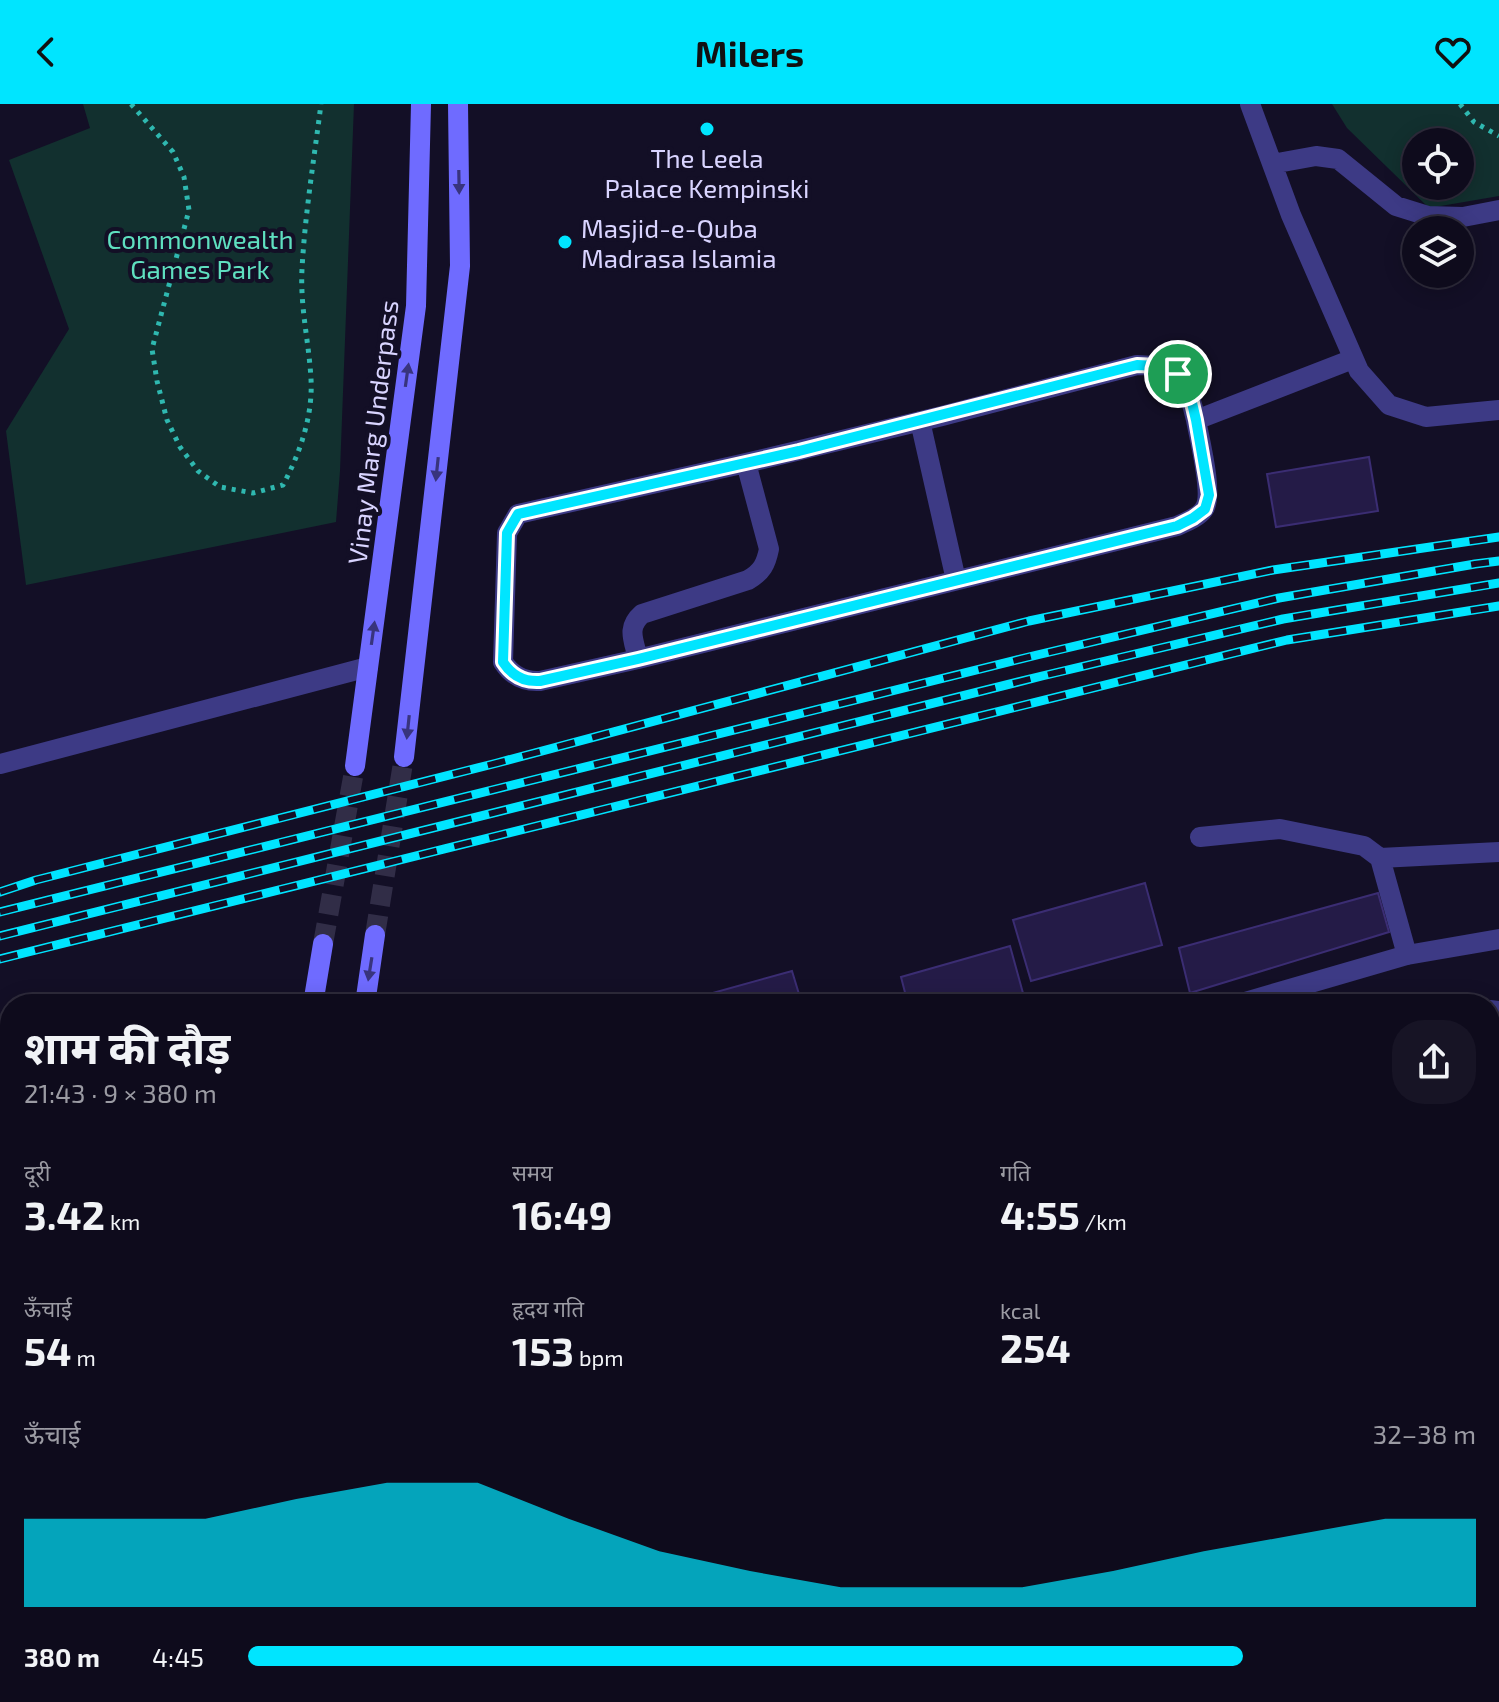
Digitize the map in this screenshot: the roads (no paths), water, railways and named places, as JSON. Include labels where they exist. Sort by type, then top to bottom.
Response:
[{"type":"main road","name":"Vinay Marg Underpass","points":[[355,766],[416,306],[421,104]]},
{"type":"main road","points":[[404,757],[460,266],[458,104]]},
{"type":"main road","points":[[366,994],[375,935]]},
{"type":"main road","points":[[315,994],[323,944]]},
{"type":"street","points":[[1250,104],[1291,215],[1359,371],[1389,405],[1426,417],[1499,410]]},
{"type":"street","points":[[1272,164],[1316,156],[1338,159],[1396,206],[1428,216],[1463,217],[1499,210]]},
{"type":"street","points":[[1196,420],[1353,359]]},
{"type":"street","points":[[1137,365],[1157,366],[1178,374],[1189,390],[1196,420],[1209,495],[1205,509],[1177,526],[540,681],[528,681],[508,671],[503,662],[507,533],[518,514],[746,463],[1137,365]]},
{"type":"street","points":[[920,421],[956,580]]},
{"type":"street","points":[[638,659],[631,630],[634,621],[642,614],[748,580],[759,573],[766,563],[769,549],[746,463]]},
{"type":"street","points":[[0,764],[368,667]]},
{"type":"street","points":[[1200,837],[1280,829],[1364,846],[1380,858],[1407,955]]},
{"type":"street","points":[[1380,858],[1499,852]]},
{"type":"street","points":[[1272,994],[1407,955],[1499,939]]},
{"type":"tunnel","points":[[375,935],[404,757]]},
{"type":"tunnel","points":[[323,944],[355,766]]},
{"type":"railway","points":[[0,892],[36,880],[497,763],[1029,621],[1273,570],[1499,537]]},
{"type":"railway","points":[[0,912],[1279,598],[1499,561]]},
{"type":"railway","points":[[0,936],[1042,676],[1283,619],[1499,583]]},
{"type":"railway","points":[[0,959],[1287,640],[1499,606]]},
{"type":"place","name":"The Leela Palace Kempinski","points":[[707,129]]},
{"type":"place","name":"Masjid-e-Quba Madrasa Islamia","points":[[565,242]]},
{"type":"park label","name":"Commonwealth Games Park","points":[[200,253]]}]
